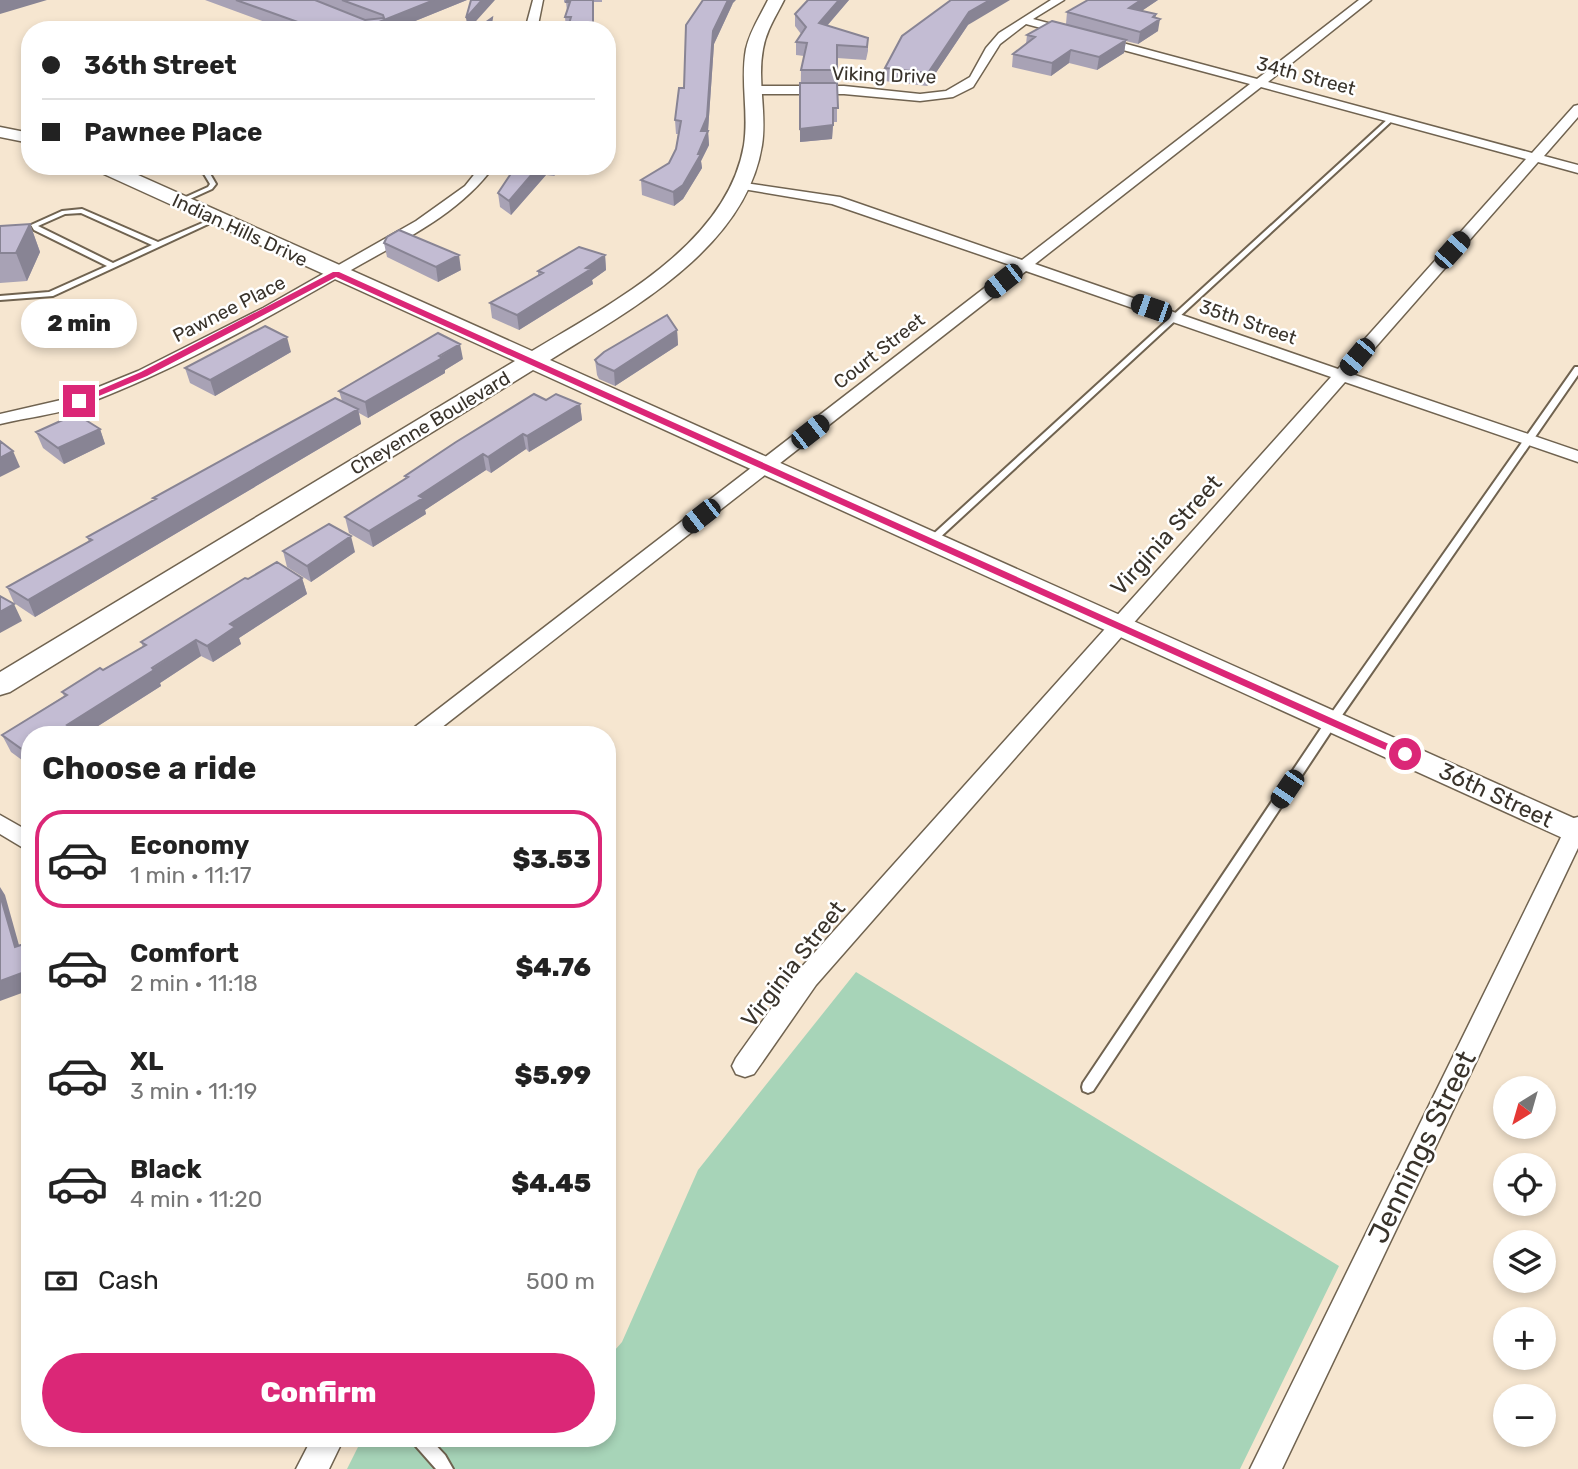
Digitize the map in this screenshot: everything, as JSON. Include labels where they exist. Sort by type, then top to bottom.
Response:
[{"type":"main road","name":"Cheyenne Boulevard","points":[[0,685],[627,303],[677,264],[706,238],[743,185],[753,144],[752,90],[758,35],[776,0]]},
{"type":"main road","points":[[0,132],[21,136]]},
{"type":"main road","name":"Indian Hills Drive","points":[[121,175],[533,361]]},
{"type":"main road","name":"36th Street","points":[[533,361],[1577,830]]},
{"type":"street","points":[[533,21],[538,0]]},
{"type":"street","name":"Viking Drive","points":[[752,90],[846,90],[919,96],[943,95],[961,90],[973,82],[987,53],[996,42],[1024,20],[1059,0]]},
{"type":"street","name":"Court Street","points":[[430,726],[1366,0]]},
{"type":"street","name":"34th Street","points":[[1024,20],[1578,169]]},
{"type":"street","name":"Virginia Street","points":[[745,1066],[807,978],[1118,624],[1578,109]]},
{"type":"street","name":"Pawnee Place","points":[[0,419],[79,401],[144,374],[336,274],[421,224],[470,189],[481,175]]},
{"type":"street","name":"35th Street","points":[[743,185],[835,200],[1578,457]]},
{"type":"street","points":[[0,822],[21,837]]},
{"type":"street","name":"Jennings Street","points":[[1266,1469],[1577,830]]},
{"type":"street","points":[[312,1469],[324,1447]]},
{"type":"lane","points":[[932,540],[1391,119]]},
{"type":"lane","points":[[179,202],[210,188],[213,184],[208,175]]},
{"type":"lane","points":[[113,266],[34,227],[38,222],[76,210],[158,245]]},
{"type":"lane","points":[[0,298],[50,294],[216,219]]},
{"type":"lane","points":[[1088,1087],[1332,721],[1578,369]]},
{"type":"lane","points":[[427,1447],[445,1469]]},
{"type":"green space","points":[[856,972],[1339,1266],[1240,1469],[347,1469],[358,1447],[616,1447],[616,1349],[622,1342],[698,1170]]},
{"type":"building","points":[[236,0],[315,0],[365,20],[384,18],[383,15],[342,0],[434,0],[382,21],[295,21]]},
{"type":"building","points":[[471,0],[482,0],[466,18]]},
{"type":"building","points":[[593,0],[593,21],[570,21],[571,17],[565,17],[570,2],[566,2]]},
{"type":"building","points":[[703,0],[728,0],[713,31],[707,117],[701,131],[708,131],[698,154],[701,154],[683,185],[673,192],[641,180],[669,163],[676,149],[681,121],[675,120],[679,88],[684,88],[686,25]]},
{"type":"building","points":[[808,0],[839,0],[819,23],[868,38],[867,47],[837,45],[837,70],[801,70],[807,43],[796,42],[806,27],[795,14]]},
{"type":"building","points":[[951,0],[990,0],[969,12],[928,73],[885,68],[902,36]]},
{"type":"building","points":[[1088,0],[1141,0],[1129,8],[1156,14],[1153,17],[1160,19],[1140,32],[1067,12]]},
{"type":"building","points":[[1052,21],[1126,40],[1099,57],[1071,50],[1052,63],[1013,54],[1035,37],[1027,35]]},
{"type":"building","points":[[800,83],[837,83],[838,108],[833,108],[833,125],[800,129]]},
{"type":"building","points":[[510,175],[531,175],[509,201],[498,193]]},
{"type":"building","points":[[30,224],[16,253],[0,253],[0,226]]},
{"type":"building","points":[[399,230],[459,255],[436,267],[384,243],[387,237]]},
{"type":"building","points":[[579,247],[605,255],[586,268],[591,269],[517,315],[490,303],[543,273],[538,271]]},
{"type":"building","points":[[667,315],[677,330],[614,371],[595,360],[604,352]]},
{"type":"building","points":[[265,326],[287,337],[210,380],[185,368]]},
{"type":"building","points":[[438,333],[460,344],[439,356],[442,358],[365,402],[339,391]]},
{"type":"building","points":[[534,394],[546,400],[556,394],[580,404],[527,436],[523,434],[488,457],[483,454],[419,496],[423,498],[369,531],[345,517],[408,477],[405,476],[456,442]]},
{"type":"building","points":[[335,398],[358,409],[28,600],[7,587],[92,540],[87,537],[156,499],[153,498]]},
{"type":"building","points":[[76,414],[100,429],[58,448],[36,432]]},
{"type":"building","points":[[0,441],[13,451],[0,458]]},
{"type":"building","points":[[329,524],[351,536],[307,566],[283,551]]},
{"type":"building","points":[[277,562],[302,578],[230,624],[235,627],[207,646],[196,640],[68,726],[21,726],[21,749],[2,735],[67,695],[62,692],[100,668],[103,670],[146,645],[141,642],[245,578],[248,579]]},
{"type":"building","points":[[0,596],[14,604],[0,612]]},
{"type":"building","points":[[0,895],[15,947],[21,945],[21,973],[0,981]]},
{"type":"route","points":[[79,401],[144,374],[336,274],[1405,754]]}]
